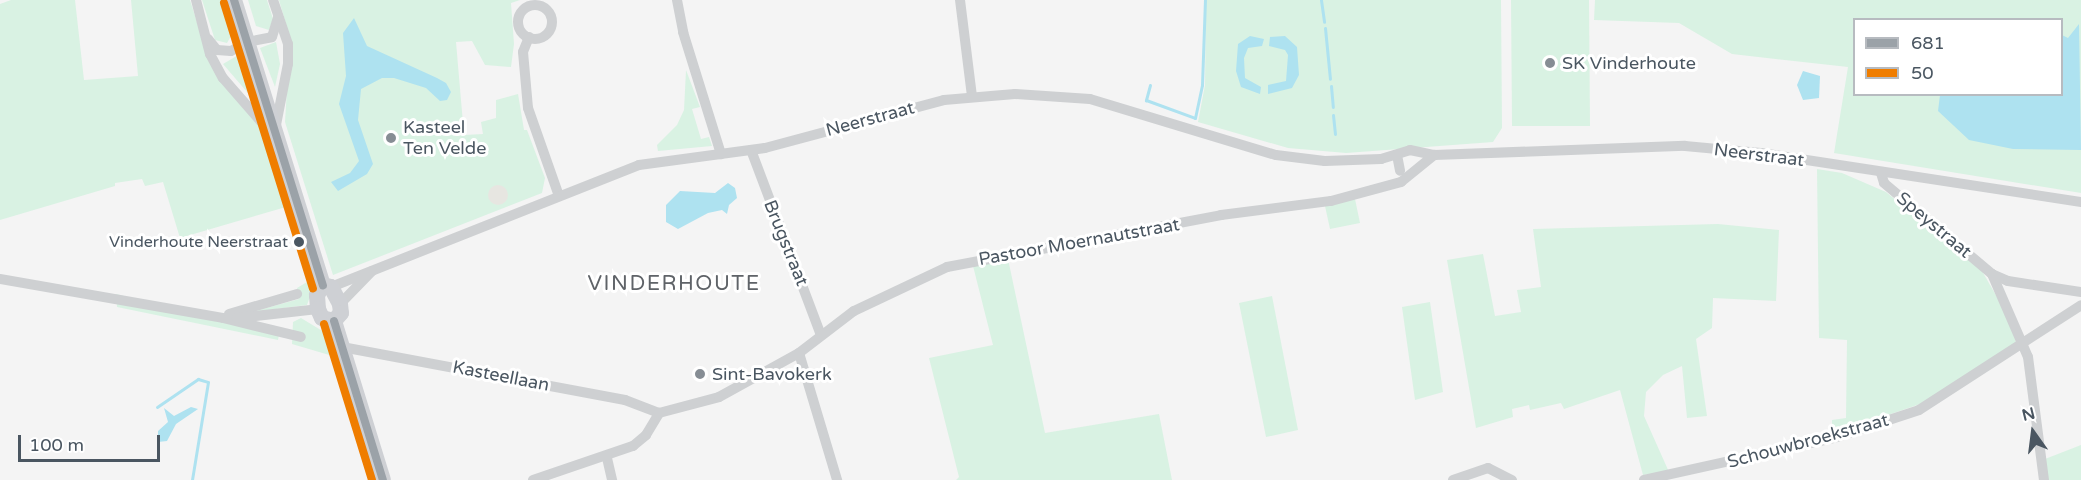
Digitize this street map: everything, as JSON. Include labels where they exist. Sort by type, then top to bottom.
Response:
[{"type":"street","points":[[196,0],[210,54],[223,78],[263,124],[275,130]]},
{"type":"street","points":[[234,0],[327,286],[340,304],[341,313],[334,321]]},
{"type":"street","points":[[273,0],[288,44],[288,64],[275,130]]},
{"type":"street","points":[[677,0],[682,32],[721,154]]},
{"type":"street","points":[[960,0],[972,96]]},
{"type":"street","points":[[207,38],[224,52],[247,42],[272,37],[278,17]]},
{"type":"street","points":[[529,37],[523,52],[528,108],[559,196]]},
{"type":"street","name":"Neerstraat","points":[[327,286],[372,271],[639,165],[751,150],[915,107],[972,96],[1015,94],[1090,99],[1276,155],[1325,161],[1381,159],[1401,166],[1434,155],[1685,146],[2081,202]]},
{"type":"street","name":"Brugstraat","points":[[751,150],[821,335]]},
{"type":"street","name":"Neerstraat","points":[[1401,166],[1410,150],[1419,159]]},
{"type":"street","name":"Pastoor Moernautstraat","points":[[659,413],[719,397],[799,353],[821,335],[884,295],[947,267],[1382,189],[1401,166]]},
{"type":"street","name":"Speystraat","points":[[1881,173],[1884,183],[1992,274],[2008,281],[2081,292]]},
{"type":"street","name":"Neerstraat","points":[[340,304],[372,271]]},
{"type":"street","name":"Speystraat","points":[[1992,274],[2025,344],[2044,480]]},
{"type":"street","points":[[0,279],[222,318],[301,337]]},
{"type":"street","points":[[327,286],[317,296],[318,309],[322,318],[334,321]]},
{"type":"street","points":[[222,318],[297,294]]},
{"type":"street","points":[[2025,344],[2081,305]]},
{"type":"street","points":[[222,318],[318,309]]},
{"type":"street","points":[[334,321],[383,480]]},
{"type":"street","name":"Schouwbroekstraat","points":[[1644,480],[1822,441],[1905,416],[1946,396],[2025,344]]},
{"type":"street","name":"Kasteellaan","points":[[342,347],[625,400],[659,413]]},
{"type":"street","points":[[799,353],[837,480]]},
{"type":"street","points":[[533,480],[607,458],[640,442],[659,413]]},
{"type":"street","points":[[607,458],[612,480]]},
{"type":"street","points":[[1453,480],[1488,468],[1512,480]]},
{"type":"green space","points":[[11,0],[75,0],[84,80],[138,76],[131,0],[190,0],[207,54],[224,84],[263,131],[286,207],[180,238],[163,182],[145,186],[142,179],[115,183],[115,186],[0,220],[0,4]]},
{"type":"green space","points":[[202,0],[221,0],[231,36],[227,43],[215,40]]},
{"type":"green space","points":[[248,0],[267,0],[273,19],[269,30],[256,26]]},
{"type":"green space","points":[[279,0],[520,0],[511,3],[514,44],[511,67],[485,65],[472,41],[456,42],[464,135],[483,134],[481,122],[496,118],[496,100],[518,94],[524,130],[527,130],[545,178],[542,193],[333,275],[285,122],[290,38]]},
{"type":"green space","points":[[1206,0],[1501,0],[1502,128],[1493,142],[1346,153],[1288,148],[1198,122],[1205,85]]},
{"type":"green space","name":"SK Vinderhoute","points":[[1511,0],[1589,0],[1590,126],[1512,126]]},
{"type":"green space","points":[[1595,0],[2081,0],[2081,193],[1834,153],[1848,67],[1732,54],[1679,23],[1594,20]]},
{"type":"green space","points":[[276,42],[280,64],[275,87],[260,48]]},
{"type":"green space","points":[[240,54],[254,97],[253,99],[223,64]]},
{"type":"green space","points":[[686,70],[700,107],[692,109],[701,139],[709,137],[712,146],[658,151],[657,145],[677,125],[684,110]]},
{"type":"green space","points":[[1817,169],[1842,173],[1886,192],[1982,271],[2012,323],[2016,343],[1932,400],[1832,434],[1832,420],[1846,418],[1847,340],[1819,338]]},
{"type":"green space","points":[[1355,199],[1360,223],[1330,229],[1325,206]]},
{"type":"green space","points":[[1718,224],[1779,230],[1776,301],[1713,298],[1712,328],[1696,339],[1707,416],[1687,418],[1682,366],[1663,375],[1646,392],[1644,416],[1669,472],[1643,475],[1620,390],[1564,409],[1561,403],[1530,410],[1529,405],[1512,409],[1513,417],[1476,428],[1447,260],[1483,254],[1495,316],[1521,312],[1517,290],[1541,287],[1533,229]]},
{"type":"green space","points":[[1008,259],[1045,433],[1159,414],[1172,480],[956,480],[959,477],[929,358],[993,345],[973,266]]},
{"type":"green space","points":[[307,282],[312,291],[307,305],[252,312],[299,299],[297,288]]},
{"type":"green space","points":[[116,294],[279,335],[278,340],[117,307]]},
{"type":"green space","points":[[1272,296],[1298,430],[1266,437],[1239,303]]},
{"type":"green space","points":[[1430,302],[1443,392],[1415,400],[1402,307]]},
{"type":"green space","points":[[301,318],[329,335],[336,357],[292,344],[293,322]]},
{"type":"green space","points":[[2081,445],[2081,480],[2048,480],[2045,459]]},
{"type":"sand","points":[[498,185],[505,188],[508,195],[505,202],[498,205],[491,202],[488,195],[491,188]]},
{"type":"water","points":[[354,18],[367,46],[437,78],[446,83],[451,92],[447,100],[440,101],[426,88],[394,78],[382,78],[361,89],[358,120],[373,164],[367,174],[338,191],[331,182],[350,173],[359,161],[339,104],[346,76],[343,33]]},
{"type":"water","points":[[2079,24],[2081,150],[2013,149],[1969,140],[1938,111],[1940,96],[2063,96],[2063,36],[2068,38]]},
{"type":"water","points":[[1250,36],[1264,39],[1262,46],[1248,48],[1244,58],[1245,78],[1261,87],[1260,94],[1241,87],[1236,71],[1238,44]]},
{"type":"water","points":[[1285,36],[1297,47],[1299,75],[1292,88],[1268,94],[1268,85],[1286,81],[1288,55],[1285,50],[1269,46],[1270,37]]},
{"type":"water","points":[[1803,71],[1820,76],[1819,98],[1803,100],[1797,85]]},
{"type":"water","points":[[728,183],[735,188],[737,198],[729,205],[727,214],[722,210],[708,213],[678,229],[666,222],[666,205],[680,191],[715,193]]},
{"type":"water","points":[[191,407],[198,409],[176,424],[167,441],[158,442],[158,431],[168,422],[164,408],[174,416]]},
{"type":"waterway","points":[[1150,85],[1146,100],[1195,118],[1202,85],[1205,0]]},
{"type":"waterway","points":[[1321,0],[1324,22]]},
{"type":"waterway","points":[[1325,28],[1330,79]]},
{"type":"waterway","points":[[1331,86],[1333,107]]},
{"type":"waterway","points":[[1333,115],[1335,134]]},
{"type":"waterway","points":[[157,407],[198,379],[208,382],[192,480]]},
{"type":"transit line","name":"681","points":[[234,0],[323,285]]},
{"type":"transit line","name":"50","points":[[224,3],[313,288]]},
{"type":"transit line","name":"681","points":[[334,321],[383,480]]},
{"type":"transit line","name":"50","points":[[324,324],[372,480]]},
{"type":"place","name":"SK Vinderhoute","points":[[1550,63]]},
{"type":"place","name":"Kasteel Ten Velde","points":[[391,138]]},
{"type":"place","name":"Vinderhoute Neerstraat","points":[[299,242]]},
{"type":"place","name":"Sint-Bavokerk","points":[[700,374]]},
{"type":"district","name":"VINDERHOUTE","points":[[674,284]]}]
